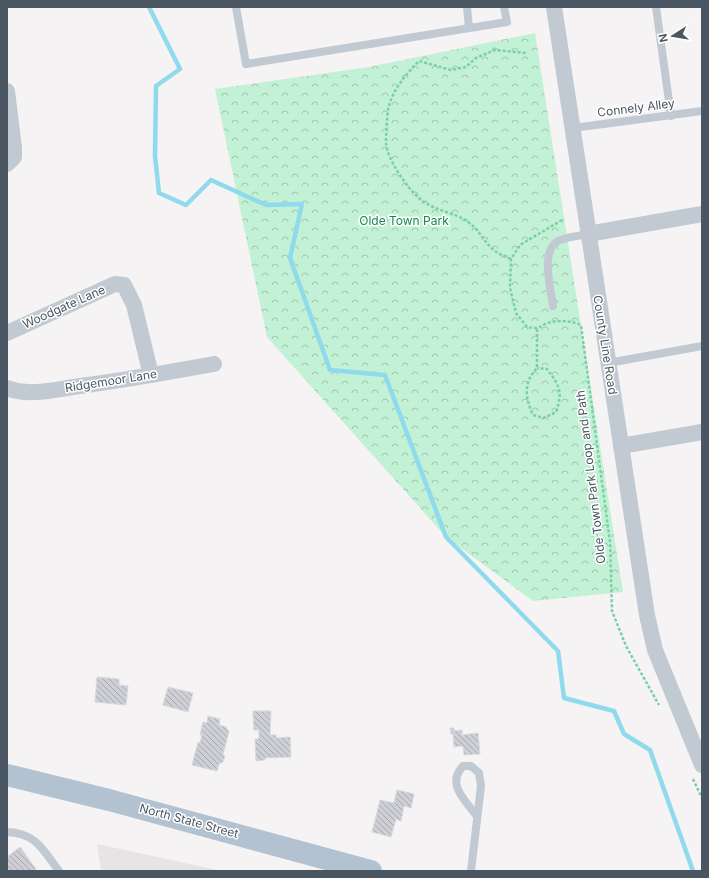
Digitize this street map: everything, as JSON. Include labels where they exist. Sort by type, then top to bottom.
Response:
[{"type":"main road","name":"North State Street","points":[[7,774],[149,810],[371,871]]},
{"type":"street","name":"County Line Road","points":[[554,7],[647,615],[655,650],[698,771]]},
{"type":"street","points":[[7,91],[14,148],[14,157],[7,164]]},
{"type":"street","points":[[588,234],[702,214]]},
{"type":"street","name":"Woodgate Lane","points":[[7,332],[115,284],[124,285],[134,305],[151,375]]},
{"type":"street","name":"Ridgemoor Lane","points":[[7,388],[14,391],[39,392],[214,364]]},
{"type":"street","points":[[621,446],[702,432]]},
{"type":"lane","points":[[236,7],[246,64],[506,22],[504,7]]},
{"type":"lane","points":[[467,7],[469,28]]},
{"type":"lane","points":[[656,7],[671,116]]},
{"type":"lane","name":"Connely Alley","points":[[572,128],[671,116],[702,110]]},
{"type":"lane","points":[[554,306],[547,261],[549,249],[557,241],[588,234]]},
{"type":"lane","points":[[608,363],[702,346]]},
{"type":"lane","points":[[471,871],[476,815],[481,786],[479,773],[471,766],[463,766],[455,779],[458,790],[476,815]]},
{"type":"lane","points":[[7,832],[22,832],[39,844],[59,871]]},
{"type":"path","points":[[511,259],[501,256],[487,245],[476,228],[466,220],[441,212],[419,199],[401,178],[386,144],[388,109],[396,91],[409,71],[419,61],[451,70],[466,67],[476,58],[495,50],[526,53]]},
{"type":"path","points":[[537,329],[527,327],[516,314],[510,288],[511,259],[520,245],[562,220]]},
{"type":"path","name":"Olde Town Park Loop and Path","points":[[537,368],[547,369],[556,381],[561,397],[556,412],[544,418],[532,415],[525,399],[529,376],[537,368],[537,329],[550,322],[568,320],[581,325],[610,542],[612,611],[626,646],[661,708]]},
{"type":"path","points":[[698,771],[702,798]]},
{"type":"shaded area","points":[[97,844],[222,871],[101,871]]},
{"type":"green space","name":"Olde Town Park","points":[[535,33],[623,592],[533,601],[446,537],[267,337],[215,89],[369,67]]},
{"type":"building","points":[[97,677],[119,679],[119,685],[128,686],[126,705],[95,702]]},
{"type":"building","points":[[168,687],[193,693],[188,712],[163,705]]},
{"type":"building","points":[[253,711],[271,711],[270,735],[276,735],[276,738],[290,737],[291,757],[265,758],[265,760],[256,761],[255,739],[259,739],[259,730],[254,730]]},
{"type":"building","points":[[208,716],[220,719],[219,725],[226,727],[229,732],[223,754],[225,756],[223,762],[219,764],[217,771],[192,765],[198,742],[200,743],[203,722],[207,723]]},
{"type":"building","points":[[450,728],[454,728],[454,731],[462,730],[462,735],[478,733],[480,754],[464,755],[463,746],[454,747],[453,734],[451,734]]},
{"type":"building","points":[[397,790],[414,794],[411,808],[404,806],[401,821],[396,819],[391,837],[372,832],[380,800],[394,803]]},
{"type":"building","points":[[20,847],[36,869],[32,871],[7,871],[7,857]]},
{"type":"waterway","points":[[149,7],[180,69],[156,86],[155,156],[159,193],[186,205],[211,180],[266,205],[302,204],[290,258],[330,370],[385,375],[446,537],[558,651],[564,698],[614,711],[624,734],[650,750],[693,871]]}]
